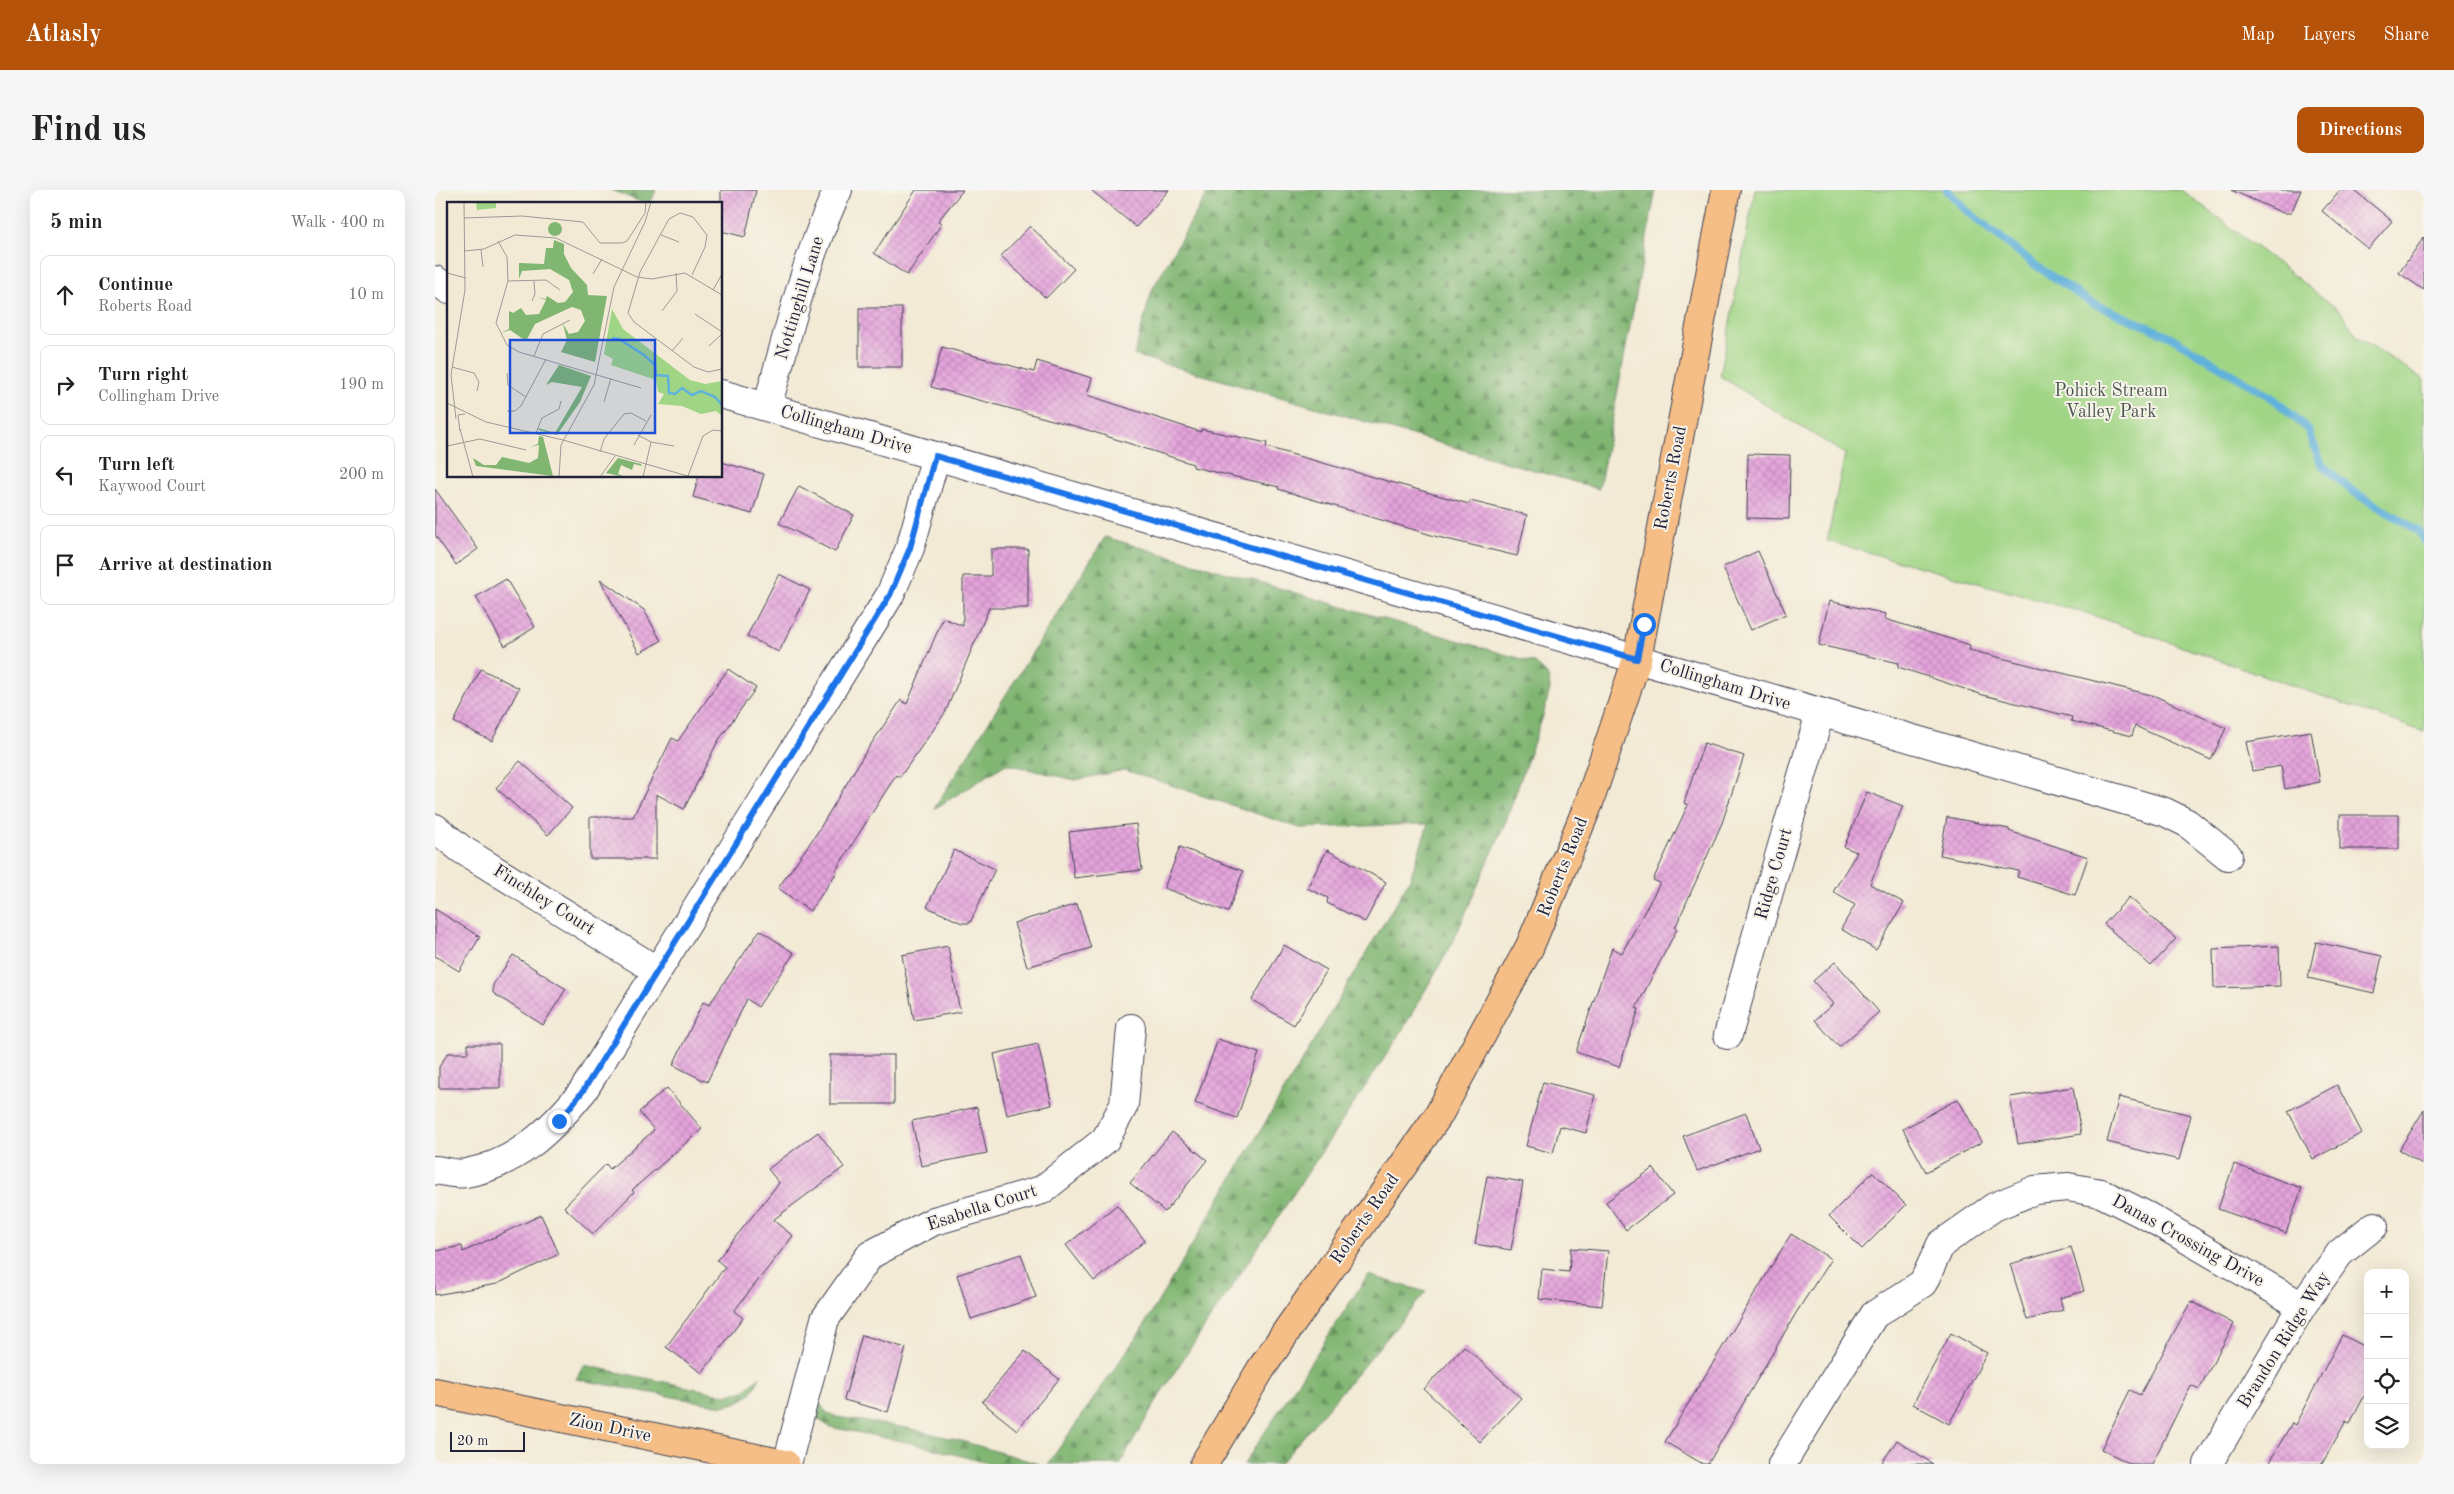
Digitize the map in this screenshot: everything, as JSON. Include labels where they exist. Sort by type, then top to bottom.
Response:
[{"type":"main road","name":"Roberts Road","points":[[1204,1464],[1252,1383],[1288,1329],[1438,1116],[1526,955],[1589,803],[1637,659],[1726,190]]},
{"type":"main road","name":"Zion Drive","points":[[435,1392],[786,1464]]},
{"type":"street","name":"Nottinghill Lane","points":[[767,407],[809,262],[826,216],[839,190]]},
{"type":"street","points":[[435,280],[447,289]]},
{"type":"street","name":"Collingham Drive","points":[[723,395],[2165,812],[2187,823],[2228,856]]},
{"type":"street","points":[[435,1170],[465,1173],[507,1160],[533,1144],[559,1121],[583,1091],[656,970],[890,595],[910,548],[935,456]]},
{"type":"street","name":"Ridge Court","points":[[1729,1035],[1820,713]]},
{"type":"street","name":"Finchley Court","points":[[435,828],[461,849],[656,970]]},
{"type":"street","name":"Esabella Court","points":[[786,1464],[825,1319],[870,1254],[934,1221],[1042,1190],[1105,1140],[1124,1105],[1131,1028]]},
{"type":"street","name":"Danas Crossing Drive","points":[[1782,1464],[1874,1315],[1923,1283],[1941,1244],[1994,1207],[2035,1190],[2068,1188],[2101,1193],[2149,1217],[2302,1306]]},
{"type":"street","name":"Brandon Ridge Way","points":[[2208,1464],[2302,1306],[2340,1253],[2374,1226]]},
{"type":"green space","points":[[611,190],[656,190],[651,202],[641,202]]},
{"type":"green space","points":[[1209,190],[1656,190],[1599,489],[1134,355],[1152,290]]},
{"type":"green space","name":"Pohick Stream Valley Park","points":[[1755,190],[2182,190],[2340,311],[2357,336],[2424,380],[2424,732],[2089,614],[1827,541],[1845,454],[1720,376]]},
{"type":"green space","points":[[1105,537],[1535,663],[1546,673],[1550,689],[1543,716],[1506,821],[1453,942],[1399,1036],[1164,1388],[1120,1464],[1048,1464],[1140,1332],[1314,1041],[1410,879],[1428,824],[1300,828],[1125,770],[1075,780],[1006,764],[934,809]]},
{"type":"green space","points":[[1368,1275],[1426,1292],[1280,1464],[1244,1464]]},
{"type":"green space","points":[[584,1365],[726,1395],[744,1391],[760,1376],[751,1393],[746,1397],[736,1403],[722,1406],[576,1379]]},
{"type":"green space","points":[[815,1397],[826,1412],[837,1417],[907,1428],[962,1441],[1039,1464],[991,1464],[916,1444],[830,1427],[819,1420],[811,1409]]},
{"type":"building","points":[[721,190],[756,190],[745,237],[723,232],[723,202],[721,202]]},
{"type":"building","points":[[916,190],[963,190],[938,221],[942,223],[907,275],[874,253]]},
{"type":"building","points":[[1091,190],[1169,190],[1136,227]]},
{"type":"building","points":[[2231,190],[2301,190],[2291,213],[2283,213]]},
{"type":"building","points":[[2340,190],[2354,190],[2392,221],[2368,249],[2322,211]]},
{"type":"building","points":[[1030,226],[1074,269],[1046,298],[1001,256]]},
{"type":"building","points":[[2424,237],[2424,290],[2399,273]]},
{"type":"building","points":[[859,308],[902,308],[902,367],[859,367]]},
{"type":"building","points":[[942,347],[1034,372],[1037,361],[1092,378],[1087,395],[1201,432],[1201,429],[1267,443],[1266,447],[1469,504],[1470,501],[1527,515],[1517,556],[1438,537],[1278,489],[1279,487],[1193,467],[1193,464],[1078,427],[931,387]]},
{"type":"building","points":[[1748,454],[1790,455],[1789,519],[1747,518]]},
{"type":"building","points":[[723,463],[764,474],[752,514],[693,497],[698,478],[723,478]]},
{"type":"building","points":[[799,486],[854,515],[835,552],[779,523]]},
{"type":"building","points":[[435,489],[478,549],[456,565],[435,535]]},
{"type":"building","points":[[991,549],[1028,549],[1028,608],[989,608],[945,713],[900,777],[896,775],[836,870],[837,872],[810,911],[778,888],[817,833],[865,753],[901,700],[907,704],[943,618],[963,626],[963,576],[991,576]]},
{"type":"building","points":[[1758,551],[1786,614],[1751,630],[1723,567]]},
{"type":"building","points":[[779,574],[810,590],[779,652],[747,636]]},
{"type":"building","points":[[506,579],[535,627],[505,646],[476,597]]},
{"type":"building","points":[[600,579],[644,610],[661,641],[639,653]]},
{"type":"building","points":[[1829,601],[1886,614],[1885,619],[1970,645],[1969,650],[2155,696],[2226,728],[2211,760],[2135,726],[2132,736],[2071,721],[2072,717],[1983,695],[1898,667],[1899,663],[1819,645]]},
{"type":"building","points":[[481,669],[519,688],[492,741],[454,722]]},
{"type":"building","points":[[728,669],[756,688],[718,741],[684,809],[656,794],[656,859],[590,859],[590,817],[633,817],[672,738],[678,741]]},
{"type":"building","points":[[2311,731],[2320,782],[2285,789],[2281,766],[2252,771],[2246,742]]},
{"type":"building","points":[[1704,743],[1744,756],[1722,823],[1675,928],[1677,929],[1636,1008],[1639,1009],[1619,1067],[1576,1052],[1612,948],[1622,953],[1660,883],[1653,880],[1688,805],[1684,803]]},
{"type":"building","points":[[520,761],[572,808],[548,835],[496,788]]},
{"type":"building","points":[[1867,792],[1903,806],[1870,884],[1904,903],[1876,950],[1841,929],[1855,905],[1833,892],[1857,852],[1844,847]]},
{"type":"building","points":[[2340,815],[2399,815],[2399,849],[2340,849]]},
{"type":"building","points":[[1947,817],[2009,829],[2009,831],[2088,857],[2075,895],[2017,877],[2019,871],[1940,855]]},
{"type":"building","points":[[1136,824],[1142,870],[1074,878],[1069,832]]},
{"type":"building","points":[[1180,847],[1243,871],[1228,912],[1164,888]]},
{"type":"building","points":[[954,850],[995,869],[970,923],[962,923],[927,907]]},
{"type":"building","points":[[1327,850],[1386,882],[1365,922],[1327,903],[1328,898],[1307,888]]},
{"type":"building","points":[[2129,897],[2176,939],[2151,966],[2104,924]]},
{"type":"building","points":[[1077,904],[1091,948],[1027,967],[1014,923]]},
{"type":"building","points":[[435,909],[480,937],[459,971],[435,956]]},
{"type":"building","points":[[760,930],[794,953],[758,1007],[747,999],[707,1082],[673,1065],[703,1002],[709,1005]]},
{"type":"building","points":[[2316,942],[2382,956],[2374,993],[2308,978]]},
{"type":"building","points":[[1284,945],[1327,970],[1294,1025],[1252,1000]]},
{"type":"building","points":[[948,946],[960,1012],[914,1020],[902,955]]},
{"type":"building","points":[[2279,946],[2280,986],[2214,988],[2213,949]]},
{"type":"building","points":[[513,955],[566,989],[543,1025],[493,993],[493,985]]},
{"type":"building","points":[[1835,962],[1879,1012],[1839,1047],[1815,1020],[1833,1004],[1813,981]]},
{"type":"building","points":[[1218,1039],[1259,1053],[1237,1118],[1195,1103]]},
{"type":"building","points":[[468,1044],[500,1044],[500,1088],[439,1088],[439,1067],[448,1053],[468,1053]]},
{"type":"building","points":[[1038,1044],[1052,1105],[1007,1115],[994,1054]]},
{"type":"building","points":[[830,1055],[894,1055],[894,1104],[830,1104]]},
{"type":"building","points":[[1543,1082],[1595,1095],[1586,1133],[1560,1126],[1553,1153],[1526,1146]]},
{"type":"building","points":[[2337,1085],[2362,1133],[2313,1159],[2288,1111]]},
{"type":"building","points":[[2073,1087],[2081,1134],[2018,1144],[2010,1097]]},
{"type":"building","points":[[667,1088],[702,1129],[632,1190],[634,1192],[593,1234],[564,1207],[606,1164],[610,1169],[654,1130],[639,1112]]},
{"type":"building","points":[[2119,1097],[2191,1115],[2179,1160],[2107,1142]]},
{"type":"building","points":[[1958,1099],[1982,1142],[1926,1172],[1903,1129]]},
{"type":"building","points":[[977,1107],[987,1153],[921,1166],[912,1121]]},
{"type":"building","points":[[2424,1110],[2424,1165],[2399,1150]]},
{"type":"building","points":[[1746,1113],[1759,1148],[1697,1171],[1683,1136]]},
{"type":"building","points":[[818,1132],[844,1167],[773,1220],[793,1236],[734,1311],[743,1318],[702,1373],[666,1347],[725,1267],[717,1260],[779,1183],[768,1169]]},
{"type":"building","points":[[1172,1132],[1207,1160],[1165,1212],[1130,1183]]},
{"type":"building","points":[[2234,1164],[2302,1188],[2286,1233],[2218,1209]]},
{"type":"building","points":[[1653,1168],[1673,1195],[1626,1230],[1606,1202]]},
{"type":"building","points":[[1873,1172],[1906,1205],[1862,1249],[1829,1216]]},
{"type":"building","points":[[1487,1176],[1523,1182],[1511,1250],[1475,1244]]},
{"type":"building","points":[[1117,1205],[1145,1241],[1094,1281],[1066,1245]]},
{"type":"building","points":[[541,1215],[559,1254],[497,1284],[435,1295],[435,1251],[462,1246],[463,1252]]},
{"type":"building","points":[[1791,1234],[1831,1259],[1796,1313],[1708,1464],[1703,1464],[1665,1442]]},
{"type":"building","points":[[2071,1247],[2084,1291],[2060,1298],[2063,1310],[2027,1320],[2010,1264]]},
{"type":"building","points":[[1571,1248],[1608,1251],[1602,1306],[1539,1299],[1542,1269],[1569,1272]]},
{"type":"building","points":[[1021,1254],[1036,1297],[971,1319],[957,1275]]},
{"type":"building","points":[[2191,1301],[2234,1324],[2199,1389],[2191,1385],[2152,1464],[2131,1464],[2101,1449],[2130,1390],[2140,1395]]},
{"type":"building","points":[[1951,1333],[1987,1353],[1949,1424],[1913,1404]]},
{"type":"building","points":[[862,1335],[906,1348],[888,1412],[844,1400]]},
{"type":"building","points":[[2342,1335],[2364,1346],[2364,1397],[2350,1423],[2346,1421],[2322,1464],[2268,1464],[2292,1423],[2295,1425]]},
{"type":"building","points":[[1464,1346],[1521,1398],[1480,1442],[1424,1389]]},
{"type":"building","points":[[1025,1351],[1059,1379],[1017,1430],[982,1402]]},
{"type":"building","points":[[1897,1440],[1933,1464],[1881,1464]]},
{"type":"waterway","points":[[1947,190],[1967,211],[2035,265],[2090,302],[2169,336],[2274,399],[2308,430],[2322,465],[2352,491],[2419,531],[2424,541]]},
{"type":"route","points":[[559,1121],[583,1091],[656,970],[890,595],[910,548],[935,456],[1637,659],[1644,624]]}]
